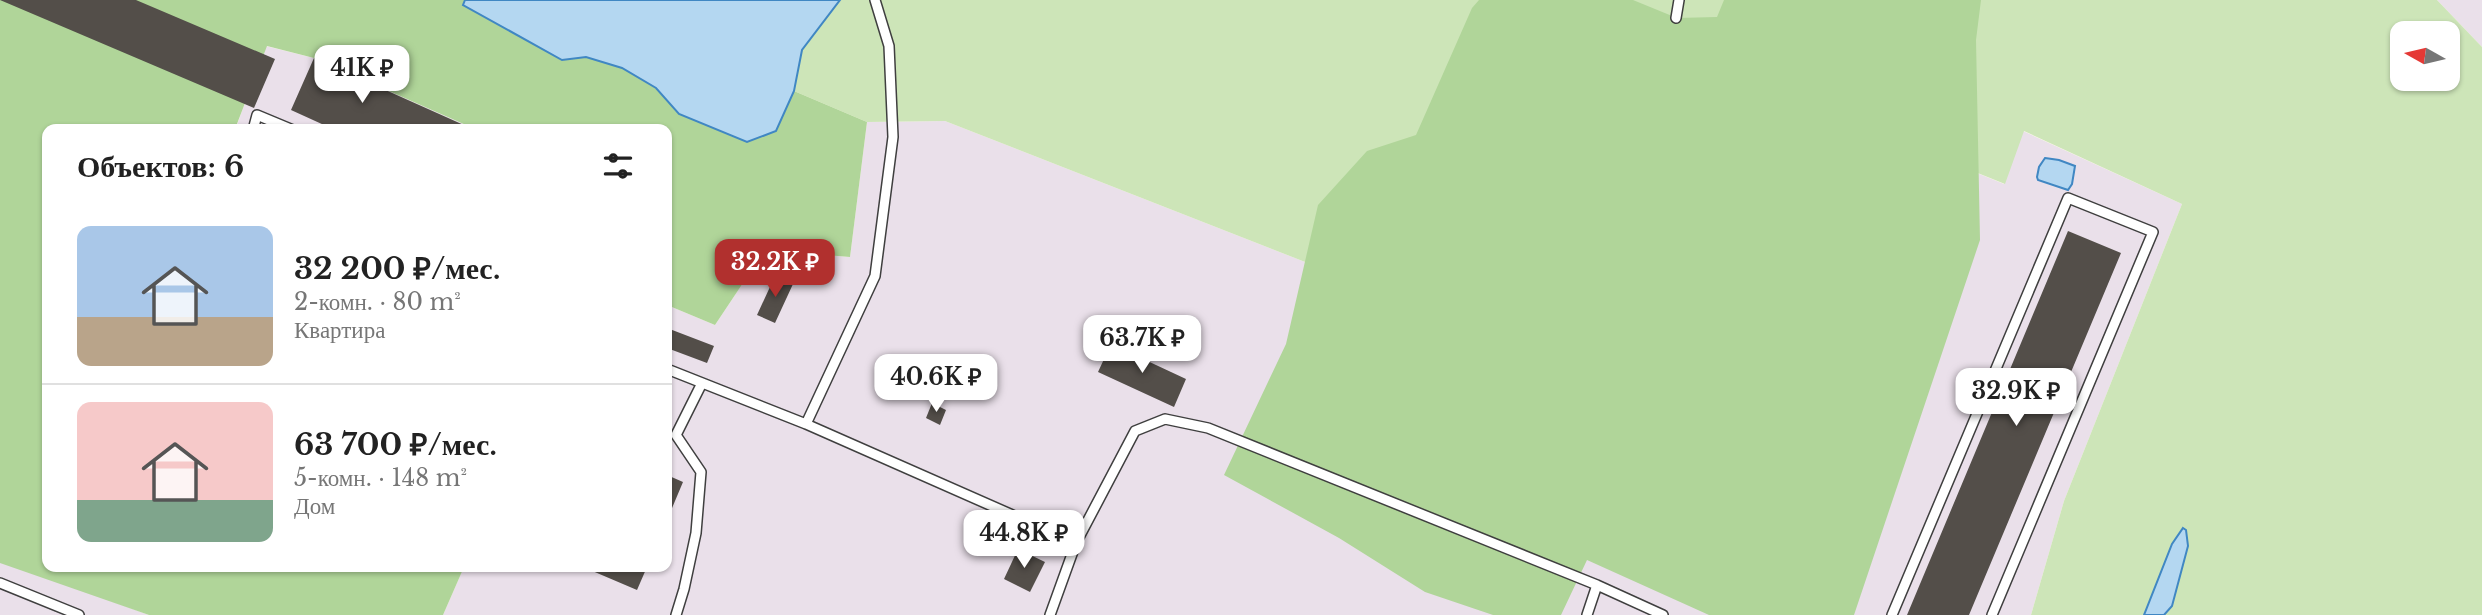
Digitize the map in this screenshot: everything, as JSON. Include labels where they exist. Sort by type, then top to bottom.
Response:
[{"type":"lane","points":[[806,425],[875,276],[893,138],[889,46],[875,0]]},
{"type":"lane","points":[[1676,18],[1679,0]]},
{"type":"lane","points":[[255,124],[257,115],[279,124]]},
{"type":"lane","points":[[1892,615],[2068,198],[2153,232],[1992,615]]},
{"type":"lane","points":[[672,371],[806,425],[1076,543]]},
{"type":"lane","points":[[672,434],[702,383]]},
{"type":"lane","points":[[1050,615],[1076,543],[1135,431],[1165,419],[1209,428],[1597,585],[1663,615]]},
{"type":"lane","points":[[672,437],[701,472],[696,533],[676,615]]},
{"type":"lane","points":[[0,583],[79,615]]},
{"type":"lane","points":[[1587,615],[1597,585]]},
{"type":"shaded area","points":[[1553,0],[2004,184],[2023,131],[2182,204],[2064,501],[2031,615],[443,615],[462,572],[672,572],[672,307],[715,325],[765,250],[850,257],[867,122],[945,121],[1415,305]]},
{"type":"shaded area","points":[[2437,0],[2482,0],[2482,47],[2460,21]]},
{"type":"shaded area","points":[[266,46],[314,58],[464,124],[237,124]]},
{"type":"shaded area","points":[[0,560],[149,615],[0,615]]},
{"type":"green space","points":[[0,0],[465,0],[463,5],[562,60],[586,57],[622,68],[656,88],[679,114],[776,131],[794,91],[867,122],[850,257],[765,250],[715,325],[672,307],[672,124],[464,124],[314,58],[267,46],[237,124],[42,124],[42,572],[462,572],[443,615],[149,615],[0,563]]},
{"type":"green space","points":[[840,0],[1553,0],[1415,305],[945,121],[867,122],[794,91],[802,50]]},
{"type":"green space","points":[[1479,0],[1633,0],[1677,18],[1717,17],[1724,0],[1981,0],[1976,40],[1980,240],[1854,615],[1709,615],[1587,560],[1561,615],[1493,615],[1425,592],[1339,538],[1224,475],[1286,344],[1318,205],[1367,151],[1416,135],[1472,8]]},
{"type":"green space","points":[[1575,0],[2437,0],[2457,21],[2390,21],[2390,91],[2460,91],[2460,24],[2482,47],[2482,615],[2031,615],[2064,501],[2182,204],[2024,131],[2005,184],[1699,61]]},
{"type":"water","points":[[465,0],[840,0],[802,50],[794,91],[776,131],[747,142],[679,114],[656,88],[622,68],[586,57],[562,60],[463,5]]},
{"type":"water","points":[[2045,158],[2075,166],[2072,184],[2068,190],[2038,180],[2039,167]]},
{"type":"water","points":[[2183,528],[2186,530],[2188,546],[2172,606],[2164,615],[2144,615],[2172,544]]},
{"type":"building","points":[[0,0],[136,0],[275,59],[254,108]]},
{"type":"building","points":[[314,58],[462,124],[322,124],[291,110]]},
{"type":"building","points":[[2068,231],[2121,253],[1969,615],[1907,615]]},
{"type":"building","points":[[775,276],[793,284],[775,323],[757,315]]},
{"type":"building","points":[[672,330],[714,346],[707,363],[672,350]]},
{"type":"building","points":[[1111,344],[1186,379],[1174,407],[1098,372]]},
{"type":"building","points":[[932,403],[946,410],[940,425],[926,418]]},
{"type":"building","points":[[672,477],[683,482],[672,508]]},
{"type":"building","points":[[1018,549],[1045,562],[1030,592],[1004,579]]},
{"type":"building","points":[[595,572],[645,572],[637,590]]}]
